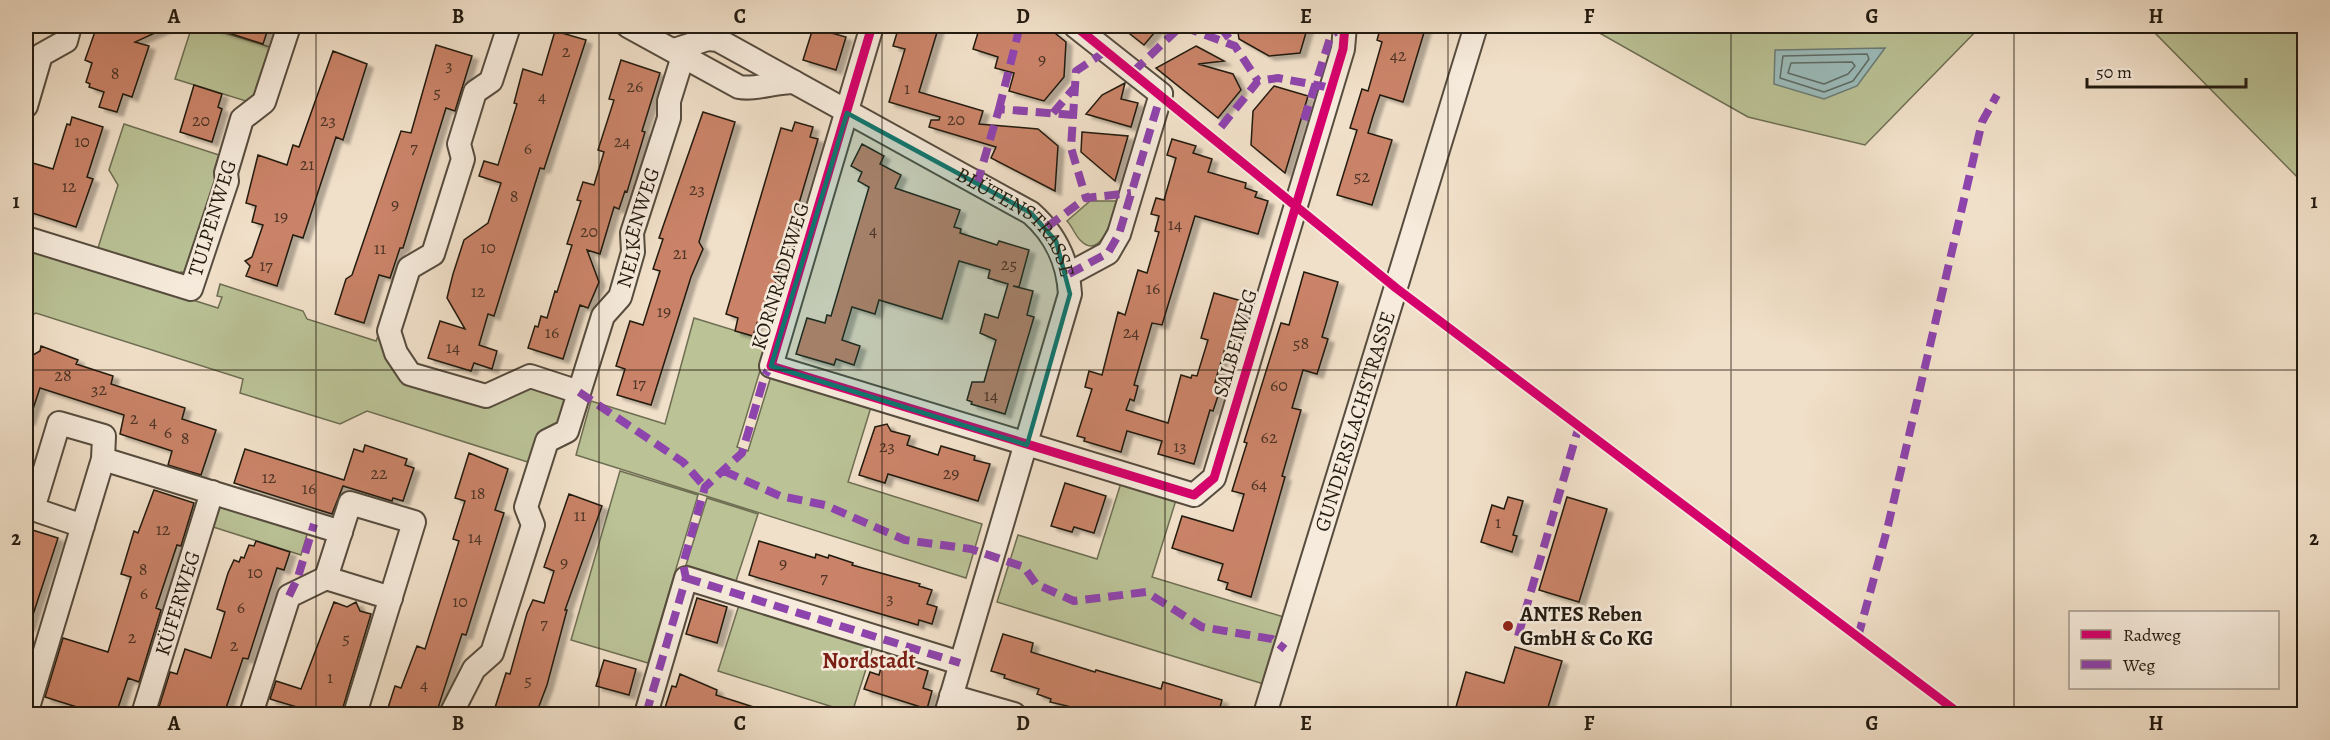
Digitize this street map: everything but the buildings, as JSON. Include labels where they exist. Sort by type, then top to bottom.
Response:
[{"type":"street","points":[[26,106],[41,56],[66,41],[70,26]]},
{"type":"street","name":"TULPENWEG","points":[[26,238],[191,289],[227,181],[226,173],[242,119],[264,102],[289,26]]},
{"type":"street","points":[[509,26],[491,81],[475,92],[459,144],[463,159],[433,254],[409,268],[389,331],[396,353],[410,374],[486,396],[530,376],[579,392]]},
{"type":"street","points":[[847,113],[872,26]]},
{"type":"street","points":[[1069,274],[1108,253],[1119,234],[1161,94],[1075,26]]},
{"type":"street","name":"SALBEIWEG","points":[[1026,445],[1194,495],[1214,478],[1340,58],[1345,26]]},
{"type":"street","name":"GUNDERSLACHSTRASSE","points":[[1265,714],[1476,26]]},
{"type":"street","points":[[642,29],[739,87],[749,89],[768,83],[794,82]]},
{"type":"street","name":"BLÜTENSTRASSE","points":[[679,53],[708,39],[718,40],[1031,213],[1047,227],[1056,241],[1069,274],[1070,294],[948,705]]},
{"type":"street","name":"NELKENWEG","points":[[451,714],[474,669],[492,652],[533,525],[526,507],[547,441],[567,431],[603,316],[620,297],[633,252],[632,233],[669,118],[669,101],[679,53]]},
{"type":"street","name":"KORNRADEWEG","points":[[847,113],[771,366],[1026,445]]},
{"type":"street","points":[[26,714],[83,526],[103,459],[104,436],[59,423],[29,508],[83,526]]},
{"type":"street","points":[[103,459],[341,532]]},
{"type":"street","name":"KÜFERWEG","points":[[143,714],[212,492]]},
{"type":"street","points":[[327,578],[350,503],[414,522],[356,714]]},
{"type":"street","points":[[251,714],[289,596],[327,578],[391,598]]},
{"type":"street","points":[[646,714],[686,578],[960,663]]},
{"type":"street","points":[[948,705],[1014,714]]},
{"type":"highlighted area","points":[[847,113],[1031,213],[1056,241],[1070,294],[1027,445],[771,366]]},
{"type":"green space","points":[[192,26],[203,26],[273,48],[258,97],[249,102],[175,79]]},
{"type":"green space","points":[[1587,26],[1981,26],[1865,145],[1748,117]]},
{"type":"green space","points":[[2139,26],[2304,26],[2304,184],[2151,29]]},
{"type":"green space","points":[[124,124],[219,155],[214,172],[217,178],[185,273],[181,272],[180,276],[97,251],[118,185],[109,170]]},
{"type":"green space","points":[[1090,201],[1118,201],[1110,225],[1095,245],[1088,245],[1080,240],[1067,221]]},
{"type":"green space","points":[[26,247],[218,308],[222,297],[217,296],[220,284],[303,311],[307,319],[376,341],[378,336],[400,379],[487,406],[529,385],[563,398],[563,416],[554,433],[531,463],[367,411],[340,424],[240,393],[243,379],[36,313],[26,318]]},
{"type":"green space","points":[[694,318],[769,341],[737,447],[748,451],[771,376],[871,407],[848,482],[982,524],[966,578],[576,455],[591,401],[665,424]]},
{"type":"green space","points":[[620,471],[698,495],[648,663],[571,640]]},
{"type":"green space","points":[[1121,483],[1176,500],[1152,577],[1287,618],[1267,685],[997,602],[1018,535],[1097,559]]},
{"type":"green space","points":[[707,498],[758,514],[736,581],[686,565]]},
{"type":"green space","points":[[229,503],[309,528],[301,555],[210,526],[212,511]]},
{"type":"green space","points":[[740,602],[874,644],[852,713],[718,671]]},
{"type":"water","points":[[1885,48],[1857,86],[1824,99],[1774,84],[1775,50]]},
{"type":"marked path","points":[[999,109],[1020,26]]},
{"type":"marked path","points":[[1133,72],[1181,26],[1235,46],[1258,81]]},
{"type":"marked path","points":[[1220,26],[1234,45]]},
{"type":"marked path","points":[[1304,120],[1331,35],[1345,26]]},
{"type":"marked path","points":[[1106,51],[1076,71],[1071,148],[1086,198],[1131,193]]},
{"type":"marked path","points":[[1221,127],[1258,81],[1278,78],[1332,88]]},
{"type":"marked path","points":[[1053,113],[1075,87]]},
{"type":"marked path","points":[[1069,274],[1108,253],[1119,234],[1161,94],[1159,92]]},
{"type":"marked path","points":[[1858,637],[1887,530],[1982,122],[1997,95]]},
{"type":"marked path","points":[[977,184],[999,109],[1073,115]]},
{"type":"marked path","points":[[1047,227],[1086,198]]},
{"type":"marked path","points":[[646,714],[686,578],[683,564],[705,487],[742,453],[765,375],[771,366]]},
{"type":"marked path","points":[[579,392],[683,462],[705,487]]},
{"type":"marked path","points":[[1518,636],[1579,426]]},
{"type":"marked path","points":[[724,471],[780,496],[825,505],[905,540],[971,549],[1024,567],[1036,584],[1074,601],[1146,592],[1202,627],[1272,639],[1285,649]]},
{"type":"marked path","points":[[289,596],[298,577],[314,524]]},
{"type":"marked path","points":[[686,578],[960,663]]},
{"type":"cycle path","points":[[872,26],[771,366],[1194,495],[1214,478],[1343,49],[1345,26]]},
{"type":"cycle path","points":[[1075,26],[1396,288],[1960,714]]},
{"type":"place","name":"ANTES Reben GmbH & Co KG","points":[[1508,626]]},
{"type":"district","name":"Nordstadt","points":[[869,660]]}]
